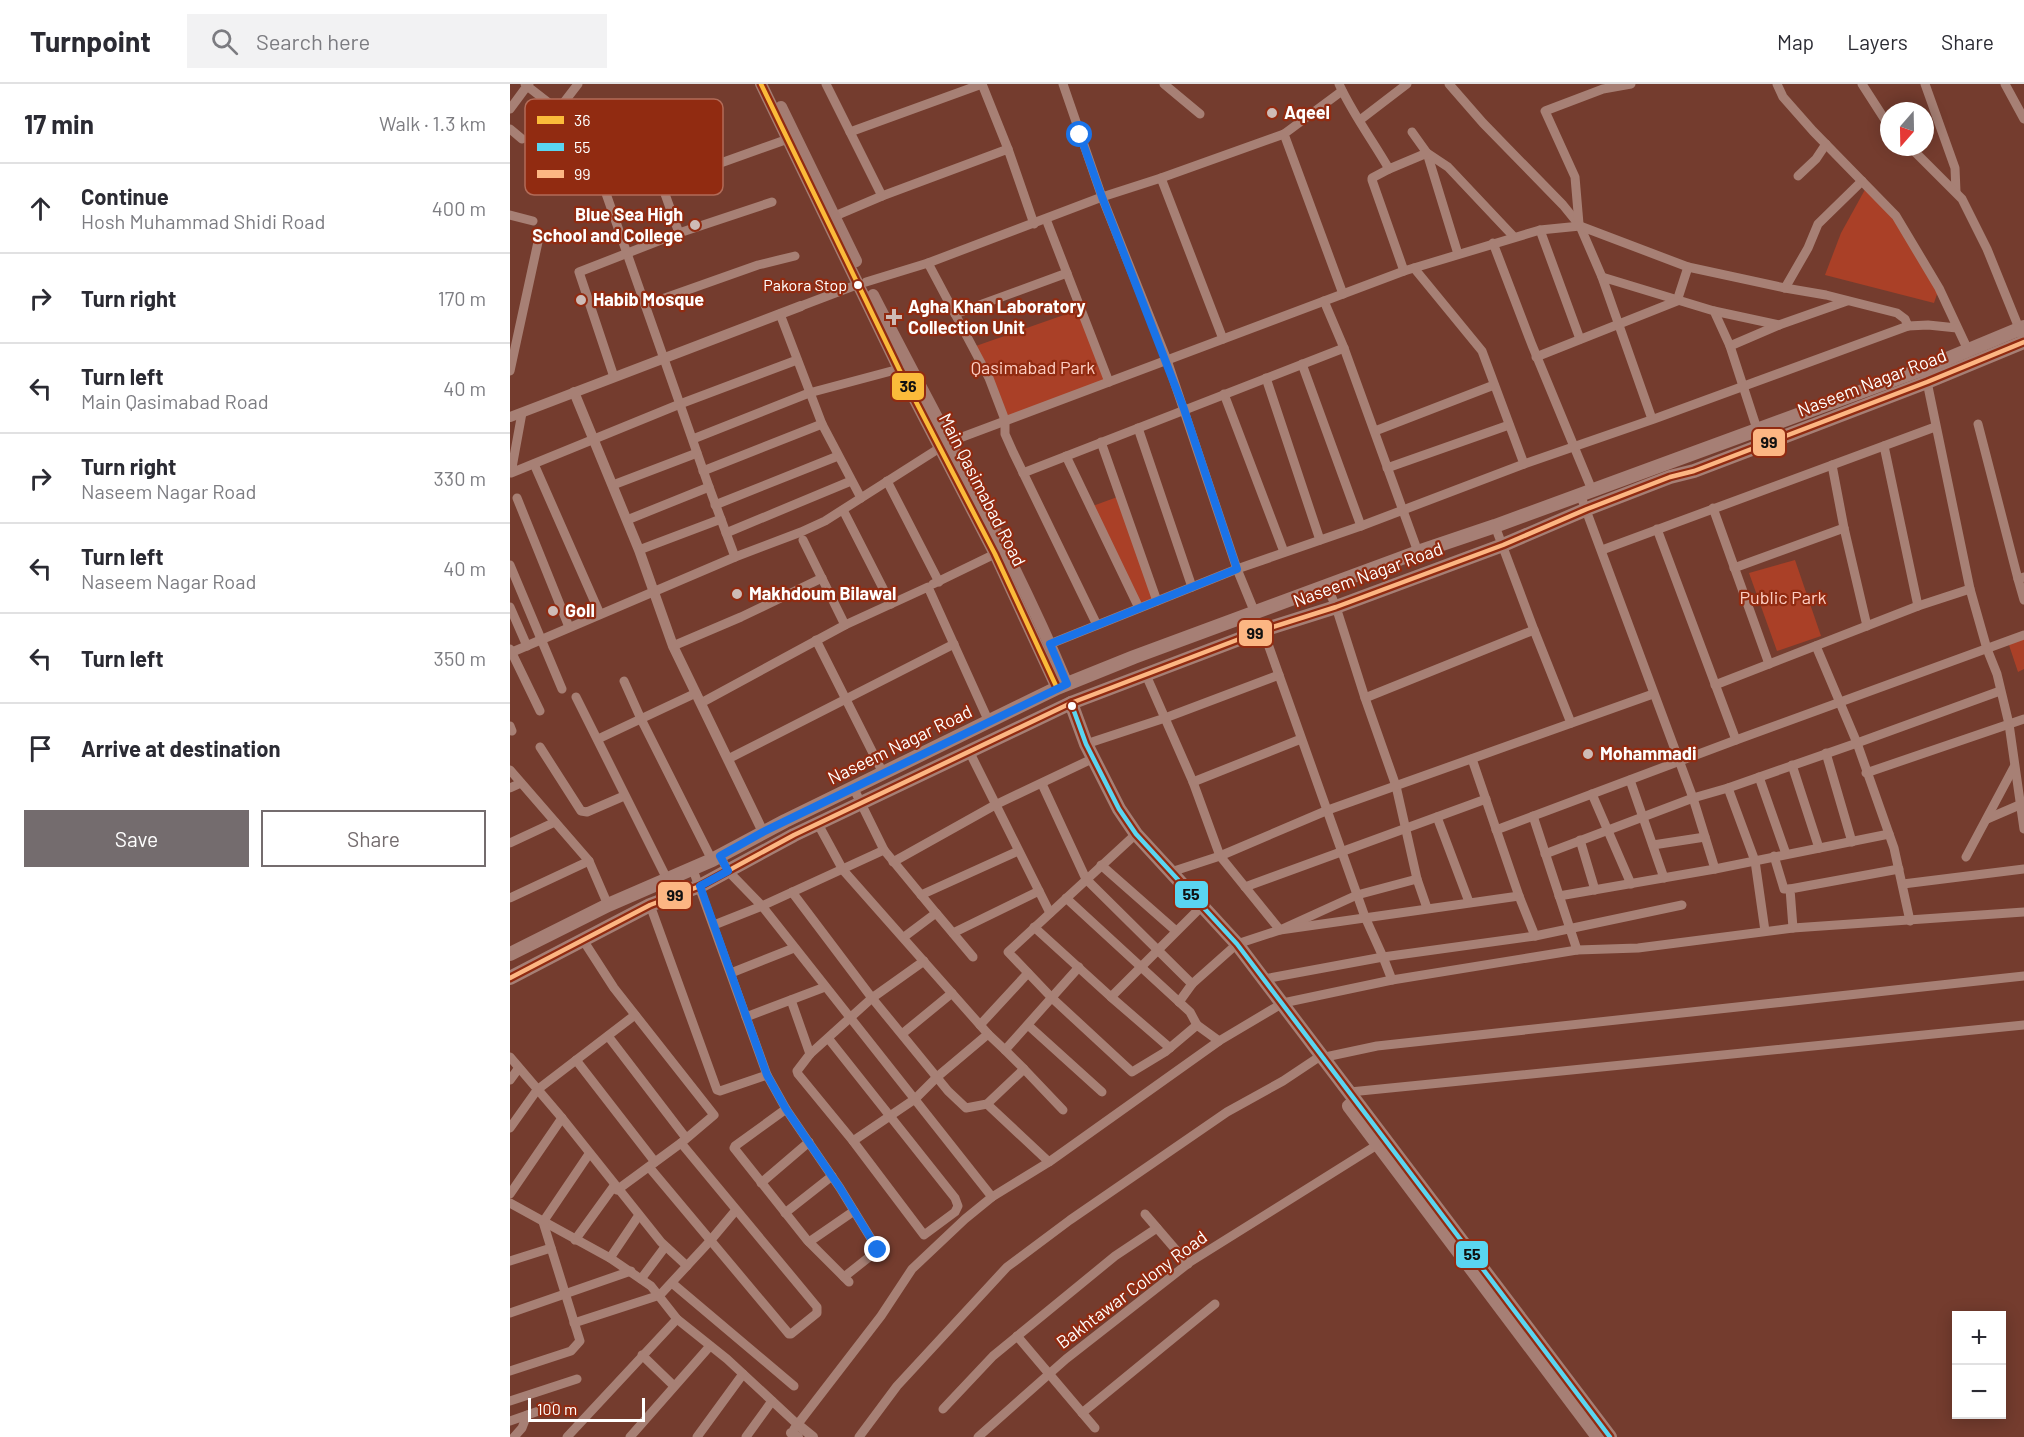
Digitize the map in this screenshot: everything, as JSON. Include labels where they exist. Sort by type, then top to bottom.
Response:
[{"type":"main road","name":"Main Qasimabad Road","points":[[761,84],[944,445],[1050,644],[1062,686]]},
{"type":"main road","name":"Main Qasimabad Road","points":[[770,84],[835,216],[899,369],[944,445]]},
{"type":"main road","name":"Naseem Nagar Road","points":[[510,954],[608,905],[716,858],[853,787],[1062,686],[1418,552],[1495,526],[1757,429],[1925,376],[1968,350],[2023,334]]},
{"type":"main road","name":"Naseem Nagar Road","points":[[510,978],[650,905],[700,886],[818,824],[1071,703],[1263,630],[1336,607],[1503,545],[1587,508],[1670,477],[1694,471],[2023,334]]},
{"type":"main road","name":"Main Qasimabad Road","points":[[1000,552],[1062,686]]},
{"type":"main road","points":[[1255,613],[1263,630]]},
{"type":"main road","points":[[1071,703],[1086,744],[1119,809],[1136,834],[1237,944],[1283,1003],[1377,1145],[1598,1437]]},
{"type":"main road","points":[[944,743],[952,761]]},
{"type":"main road","points":[[1320,1058],[1350,1092],[1611,1437]]},
{"type":"street","points":[[566,99],[578,84]]},
{"type":"street","points":[[826,84],[882,196]]},
{"type":"street","points":[[850,132],[982,84],[1034,224]]},
{"type":"street","points":[[1063,84],[1102,197],[1167,360],[1237,569],[1255,613]]},
{"type":"street","points":[[1360,120],[1407,84]]},
{"type":"street","points":[[1449,84],[1580,226],[1602,277],[1652,419]]},
{"type":"street","points":[[1580,226],[1575,177],[1545,111],[1602,86],[1631,84]]},
{"type":"street","points":[[1777,84],[1783,96],[1826,144],[1896,216],[1940,288],[1968,350]]},
{"type":"street","points":[[1862,84],[1880,112]]},
{"type":"street","points":[[1925,84],[1955,168],[1956,192]]},
{"type":"street","points":[[2018,84],[2007,87],[2024,119]]},
{"type":"street","points":[[510,109],[527,85],[544,99]]},
{"type":"street","points":[[1171,86],[1200,114]]},
{"type":"street","points":[[510,417],[862,283],[928,262],[1102,197],[1284,134],[1341,88],[1351,109],[1389,169]]},
{"type":"street","points":[[510,129],[522,139]]},
{"type":"street","points":[[1412,132],[1427,153],[1458,254]]},
{"type":"street","points":[[1284,134],[1343,294]]},
{"type":"street","points":[[723,162],[788,139]]},
{"type":"street","points":[[1798,176],[1816,159],[1826,144]]},
{"type":"street","points":[[835,216],[1008,149]]},
{"type":"street","points":[[1427,153],[1389,169],[1372,180],[1409,269],[1482,351],[1524,464]]},
{"type":"street","points":[[1427,153],[1448,167],[1514,237]]},
{"type":"street","points":[[1919,156],[1962,199],[1987,249],[2023,334]]},
{"type":"street","points":[[1161,178],[1223,339]]},
{"type":"street","points":[[1785,288],[1808,248],[1818,224],[1862,181]]},
{"type":"street","points":[[607,195],[735,557]]},
{"type":"street","points":[[666,195],[680,233]]},
{"type":"street","points":[[614,377],[579,272],[680,233],[772,202]]},
{"type":"street","points":[[510,216],[533,221]]},
{"type":"street","points":[[1047,219],[1109,382]]},
{"type":"street","points":[[540,711],[510,652],[735,557],[801,532],[843,510],[944,445],[1409,269],[1514,237],[1540,230],[1580,226],[1688,267],[1898,313],[1905,319],[1908,326]]},
{"type":"street","points":[[1540,230],[1580,339]]},
{"type":"street","points":[[510,371],[538,242]]},
{"type":"street","points":[[1493,243],[1536,357],[1574,447],[1586,492],[1587,508],[1653,694],[1693,798],[1715,869]]},
{"type":"street","points":[[645,305],[758,266],[795,256]]},
{"type":"street","points":[[928,262],[989,378],[1005,420],[1005,434],[1097,625]]},
{"type":"street","points":[[1536,357],[1677,301],[1688,267]]},
{"type":"street","points":[[955,314],[1067,273]]},
{"type":"street","points":[[1602,277],[1714,312],[1779,325]]},
{"type":"street","points":[[1324,301],[1344,348],[1418,552]]},
{"type":"street","points":[[1730,346],[1779,325],[1847,301]]},
{"type":"street","points":[[1714,312],[1730,346],[1757,429]]},
{"type":"street","points":[[780,314],[822,424],[861,498]]},
{"type":"street","points":[[1050,644],[1237,569],[1908,326],[1928,325],[1957,328]]},
{"type":"street","points":[[1023,473],[1344,348]]},
{"type":"street","points":[[522,412],[512,473],[680,404],[797,360]]},
{"type":"street","points":[[1302,364],[1361,526]]},
{"type":"street","points":[[693,439],[809,393],[899,369]]},
{"type":"street","points":[[1925,376],[1970,589],[1987,649],[1997,674],[2009,724],[2024,829]]},
{"type":"street","points":[[1266,378],[1320,540]]},
{"type":"street","points":[[1375,431],[1494,386]]},
{"type":"street","points":[[574,392],[639,550],[674,646],[763,832]]},
{"type":"street","points":[[1224,394],[1284,552]]},
{"type":"street","points":[[704,471],[822,424]]},
{"type":"street","points":[[1978,424],[2021,578],[2024,600]]},
{"type":"street","points":[[1387,468],[1509,425]]},
{"type":"street","points":[[1602,550],[1935,427]]},
{"type":"street","points":[[1138,428],[1192,587]]},
{"type":"street","points":[[1101,442],[1157,601]]},
{"type":"street","points":[[1884,446],[1918,606]]},
{"type":"street","points":[[613,485],[697,453]]},
{"type":"street","points":[[715,505],[838,456]]},
{"type":"street","points":[[1066,456],[1139,608]]},
{"type":"street","points":[[534,464],[600,614]]},
{"type":"street","points":[[1832,465],[1844,528],[1868,626]]},
{"type":"street","points":[[726,533],[851,481]]},
{"type":"street","points":[[887,481],[939,582]]},
{"type":"street","points":[[627,520],[709,487]]},
{"type":"street","points":[[517,498],[569,627]]},
{"type":"street","points":[[1713,508],[1769,664]]},
{"type":"street","points":[[843,510],[891,604]]},
{"type":"street","points":[[639,550],[721,519]]},
{"type":"street","points":[[1495,526],[1571,723]]},
{"type":"street","points":[[1734,568],[1844,528]]},
{"type":"street","points":[[1657,529],[1736,740]]},
{"type":"street","points":[[803,540],[845,625]]},
{"type":"street","points":[[598,739],[641,719],[698,698],[1000,552]]},
{"type":"street","points":[[510,566],[562,689]]},
{"type":"street","points":[[674,646],[822,578]]},
{"type":"street","points":[[1327,586],[1396,786],[1417,879],[1427,908]]},
{"type":"street","points":[[928,587],[989,722]]},
{"type":"street","points":[[1715,685],[1918,606],[1970,589]]},
{"type":"street","points":[[510,607],[527,646]]},
{"type":"street","points":[[1263,630],[1365,917],[1392,980]]},
{"type":"street","points":[[1365,698],[1534,630]]},
{"type":"street","points":[[1496,830],[2024,635]]},
{"type":"street","points":[[816,640],[883,773]]},
{"type":"street","points":[[728,759],[954,644]]},
{"type":"street","points":[[1816,646],[1857,743],[1899,869],[1910,921]]},
{"type":"street","points":[[1146,675],[1193,782],[1220,856],[1280,930]]},
{"type":"street","points":[[1086,744],[1165,718],[1279,675]]},
{"type":"street","points":[[624,681],[641,719],[716,858],[762,906],[992,1197]]},
{"type":"street","points":[[1545,854],[1693,798],[1760,777],[2001,691]]},
{"type":"street","points":[[1172,872],[1220,856],[1328,810],[1653,694]]},
{"type":"street","points":[[576,697],[667,879]]},
{"type":"street","points":[[1866,773],[2024,718]]},
{"type":"street","points":[[1193,782],[1301,739]]},
{"type":"street","points":[[540,747],[581,811],[587,812],[624,796]]},
{"type":"street","points":[[970,753],[1050,913]]},
{"type":"street","points":[[1826,753],[1852,842]]},
{"type":"street","points":[[893,862],[994,805],[1094,758]]},
{"type":"street","points":[[1472,759],[1535,936]]},
{"type":"street","points":[[1792,765],[1819,848]]},
{"type":"street","points":[[1966,857],[2014,767]]},
{"type":"street","points":[[510,770],[589,861],[608,905]]},
{"type":"street","points":[[1760,777],[1786,854]]},
{"type":"street","points":[[1630,780],[1664,878]]},
{"type":"street","points":[[510,788],[521,783]]},
{"type":"street","points":[[1042,784],[1086,879],[1192,984]]},
{"type":"street","points":[[853,787],[884,850],[974,957]]},
{"type":"street","points":[[1728,788],[1755,861],[1765,931]]},
{"type":"street","points":[[1592,794],[1631,884]]},
{"type":"street","points":[[1245,886],[1486,799]]},
{"type":"street","points":[[1987,819],[2022,804]]},
{"type":"street","points":[[1533,816],[1577,950]]},
{"type":"street","points":[[1437,817],[1469,902]]},
{"type":"street","points":[[510,843],[555,822]]},
{"type":"street","points":[[818,824],[843,870],[988,1034],[1063,1110]]},
{"type":"street","points":[[1136,834],[1008,952],[1052,998],[1132,1072],[1170,1048],[1197,1025]]},
{"type":"street","points":[[1559,896],[1715,869],[1888,834]]},
{"type":"street","points":[[1653,844],[1705,837]]},
{"type":"street","points":[[1580,840],[1595,890]]},
{"type":"street","points":[[714,925],[762,906],[884,850]]},
{"type":"street","points":[[921,895],[1018,851]]},
{"type":"street","points":[[1774,856],[1784,889],[1899,869]]},
{"type":"street","points":[[510,898],[589,861]]},
{"type":"street","points":[[1101,865],[1176,931]]},
{"type":"street","points":[[692,867],[767,1075],[786,1109],[832,1176],[878,1250],[847,1279],[809,1242],[735,1151],[735,1146],[786,1109]]},
{"type":"street","points":[[1903,884],[2024,869]]},
{"type":"street","points":[[1179,1002],[1192,984],[1237,944],[1280,930],[1357,895],[1417,879]]},
{"type":"street","points":[[1790,889],[1793,928]]},
{"type":"street","points":[[953,933],[1039,891]]},
{"type":"street","points":[[792,892],[872,998],[937,1077],[966,1108],[987,1104],[1024,1069]]},
{"type":"street","points":[[1280,930],[1519,896]]},
{"type":"street","points":[[1066,898],[1190,1012],[1197,1025],[1219,1041]]},
{"type":"street","points":[[650,905],[717,1090],[720,1091],[767,1075]]},
{"type":"street","points":[[1111,998],[1203,905]]},
{"type":"street","points":[[1264,980],[1383,957],[1535,936],[1682,906]]},
{"type":"street","points":[[794,1433],[881,1316],[912,1269],[965,1219],[992,1197],[1049,1162],[1219,1041],[1283,1003],[1392,980],[1577,950],[1638,948],[1793,928],[2024,912]]},
{"type":"street","points":[[904,937],[936,913]]},
{"type":"street","points":[[1034,927],[1111,998],[1170,1048]]},
{"type":"street","points":[[575,1240],[616,1188],[652,1165],[714,1115],[614,988],[583,940]]},
{"type":"street","points":[[731,974],[794,948]]},
{"type":"street","points":[[828,1038],[955,1198],[958,1206],[955,1212],[924,1235],[854,1141],[797,1071],[810,1054],[872,998],[924,961]]},
{"type":"street","points":[[1005,1050],[1029,1026],[1079,967]]},
{"type":"street","points":[[980,1025],[1028,973]]},
{"type":"street","points":[[859,1437],[897,1386],[1007,1266],[1227,1112],[1320,1058],[1377,1046],[2024,976]]},
{"type":"street","points":[[746,1017],[825,987]]},
{"type":"street","points":[[902,1034],[952,993]]},
{"type":"street","points":[[791,1000],[810,1054]]},
{"type":"street","points":[[510,1128],[537,1090],[635,1015]]},
{"type":"street","points":[[1350,1092],[2024,1025]]},
{"type":"street","points":[[1029,1026],[1102,1092]]},
{"type":"street","points":[[854,1141],[915,1098],[988,1034]]},
{"type":"street","points":[[576,1060],[710,1241],[791,1334],[817,1312],[818,1307],[735,1210],[608,1036]]},
{"type":"street","points":[[510,1057],[665,1247],[687,1266]]},
{"type":"street","points":[[510,1080],[518,1069]]},
{"type":"street","points":[[987,1104],[1049,1162]]},
{"type":"street","points":[[510,1194],[562,1118]]},
{"type":"street","points":[[761,1183],[809,1142]]},
{"type":"street","name":"Bakhtawar Colony Road","points":[[978,1437],[1050,1374],[1188,1264],[1377,1145]]},
{"type":"street","points":[[543,1222],[589,1154]]},
{"type":"street","points":[[785,1213],[832,1176]]},
{"type":"street","points":[[511,1204],[610,1258],[641,1279],[660,1295],[677,1319],[772,1401],[794,1433],[813,1437]]},
{"type":"street","points":[[574,1323],[660,1295],[735,1210]]},
{"type":"street","points":[[809,1242],[854,1211]]},
{"type":"street","points":[[1145,1214],[1188,1264]]},
{"type":"street","points":[[610,1258],[639,1215]]},
{"type":"street","points":[[510,1371],[571,1351],[580,1341],[543,1222]]},
{"type":"street","points":[[943,1409],[993,1356],[1114,1256],[1157,1228]]},
{"type":"street","points":[[641,1279],[665,1247]]},
{"type":"street","points":[[510,1261],[551,1248]]},
{"type":"street","points":[[510,1313],[631,1272]]},
{"type":"street","points":[[672,1283],[794,1386]]},
{"type":"street","points":[[1082,1413],[1215,1304]]},
{"type":"street","points":[[567,1437],[677,1319]]},
{"type":"street","points":[[1017,1336],[1095,1428]]},
{"type":"street","points":[[630,1437],[710,1346]]},
{"type":"street","points":[[642,1355],[674,1386]]},
{"type":"street","points":[[697,1437],[743,1374]]},
{"type":"street","points":[[510,1401],[577,1379]]},
{"type":"street","points":[[746,1437],[772,1401]]},
{"type":"street","points":[[510,1421],[553,1406]]},
{"type":"street","points":[[514,1437],[522,1428],[527,1415]]},
{"type":"green space","points":[[1867,186],[1896,216],[1939,288],[1934,303],[1825,275],[1841,233]]},
{"type":"green space","name":"Qasimabad Park","points":[[1081,309],[1109,382],[1005,420],[973,347]]},
{"type":"green space","points":[[1120,496],[1157,601],[1139,608],[1090,507]]},
{"type":"green space","name":"Public Park","points":[[1795,560],[1821,636],[1777,651],[1749,573]]},
{"type":"green space","points":[[2024,635],[2024,669],[2018,672],[2008,642]]},
{"type":"transit line","name":"36","points":[[761,84],[899,369],[995,554],[1057,688]]},
{"type":"transit line","name":"99","points":[[510,978],[650,905],[700,886],[794,835],[1071,703],[1263,630],[1336,607],[1503,545],[1587,509],[1670,477],[1694,471],[1927,382],[2024,342]]},
{"type":"transit line","name":"55","points":[[1071,703],[1086,744],[1119,809],[1136,834],[1237,944],[1610,1437]]},
{"type":"place","name":"Aqeel","points":[[1272,113]]},
{"type":"place","name":"Blue Sea High School and College","points":[[695,225]]},
{"type":"place","name":"Pakora Stop","points":[[858,285]]},
{"type":"place","name":"Habib Mosque","points":[[581,300]]},
{"type":"place","name":"Agha Khan Laboratory Collection Unit","points":[[894,317]]},
{"type":"place","name":"Makhdoum Bilawal","points":[[737,594]]},
{"type":"place","name":"Goll","points":[[553,611]]},
{"type":"place","name":"Mohammadi","points":[[1588,754]]},
{"type":"route","points":[[878,1250],[840,1188],[786,1109],[767,1075],[700,886],[728,871],[720,856],[763,832],[1067,684],[1050,644],[1237,569],[1167,360],[1102,197],[1080,135]]}]
